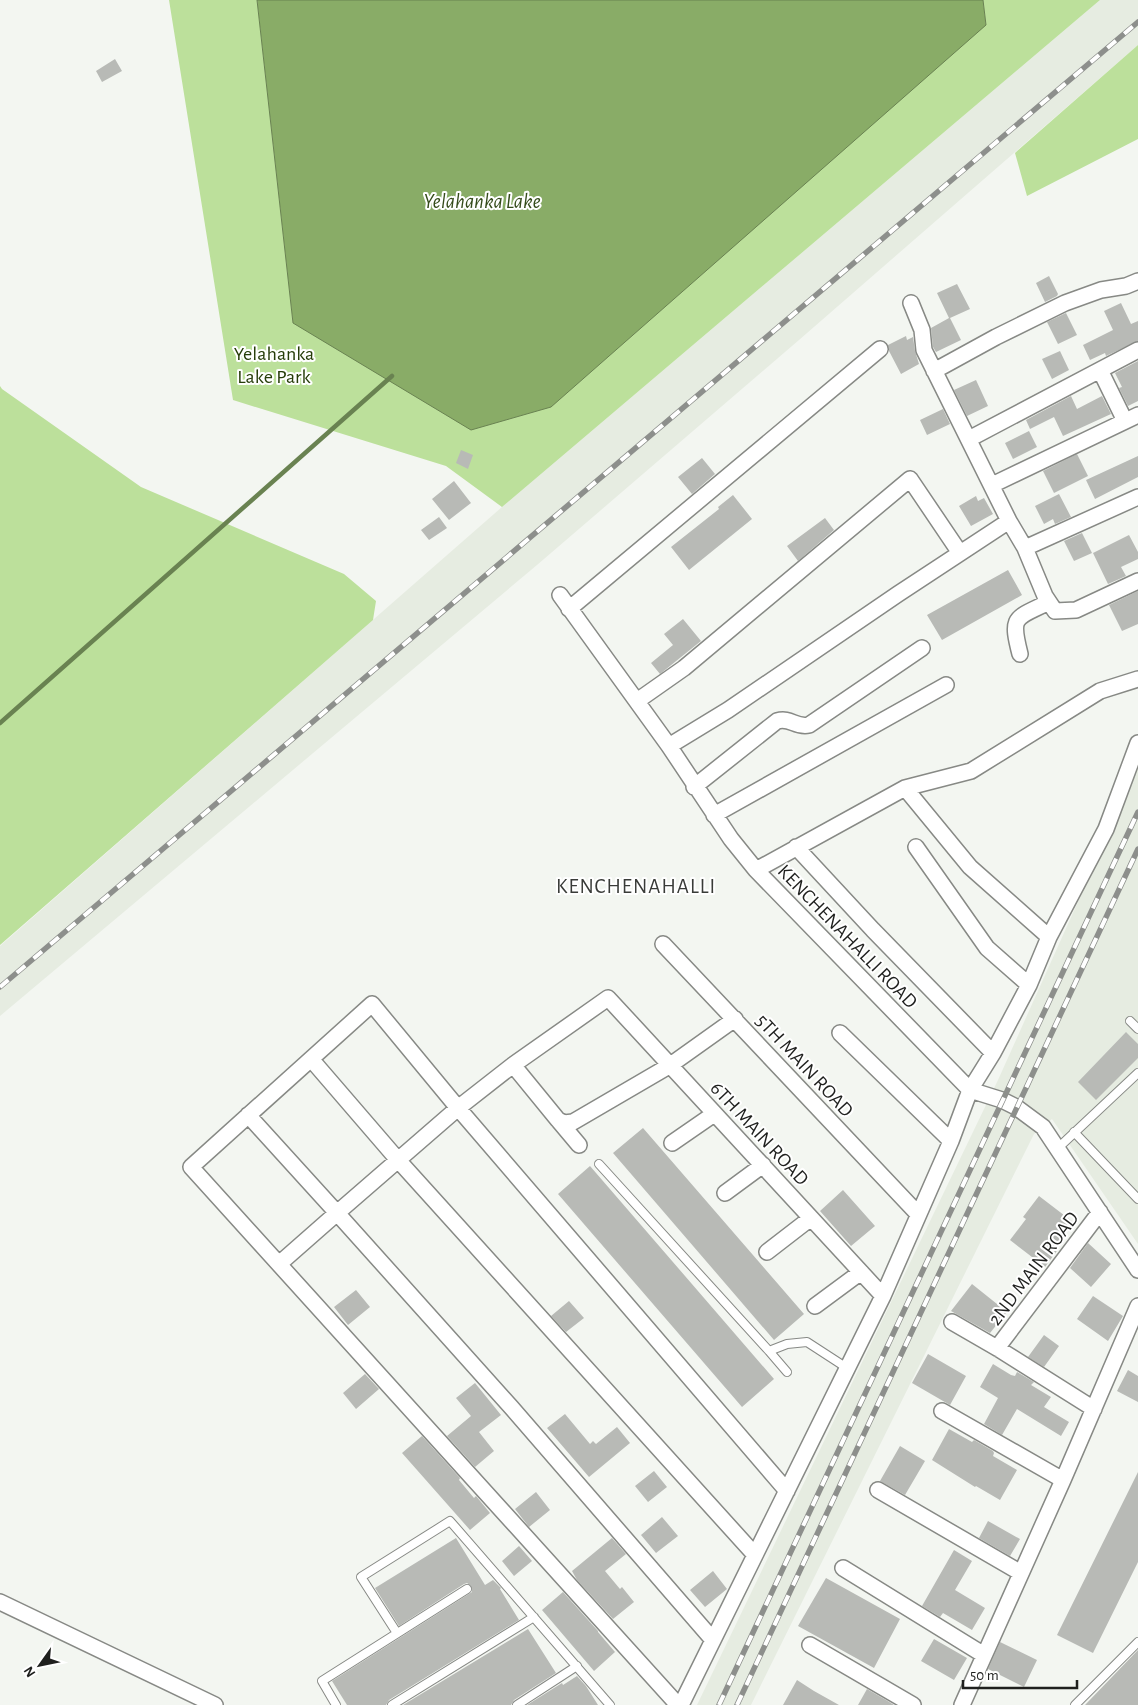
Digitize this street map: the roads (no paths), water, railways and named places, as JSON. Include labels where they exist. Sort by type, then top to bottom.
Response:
[{"type":"street","points":[[934,371],[996,337],[1065,303],[1101,290],[1126,286],[1138,280]]},
{"type":"street","points":[[911,303],[922,330],[924,350],[1009,521],[1025,548],[1045,596],[1055,611],[1076,610],[1138,581]]},
{"type":"street","points":[[570,608],[880,349]]},
{"type":"street","points":[[969,439],[1138,350]]},
{"type":"street","points":[[992,485],[1132,418],[1100,370]]},
{"type":"street","points":[[637,701],[684,668],[910,479],[960,553]]},
{"type":"street","points":[[1025,548],[1138,497]]},
{"type":"street","points":[[668,746],[728,710],[1009,521]]},
{"type":"street","name":"KENCHENAHALLI ROAD","points":[[560,595],[637,701],[714,815],[756,870],[970,1090],[1002,1100],[1016,1107],[1043,1127],[1138,1270]]},
{"type":"street","points":[[1020,654],[1014,632],[1015,624],[1019,617],[1049,602]]},
{"type":"street","points":[[694,786],[777,721],[784,719],[801,727],[809,725],[922,648]]},
{"type":"street","points":[[756,870],[905,788],[971,771],[1100,691],[1138,679]]},
{"type":"street","points":[[714,815],[946,685]]},
{"type":"street","points":[[786,1491],[458,1108],[372,1004],[191,1167],[679,1705],[713,1640],[883,1296],[951,1141],[970,1090],[993,1053],[1030,985],[1050,937],[1106,829],[1138,743]]},
{"type":"street","points":[[905,788],[970,867],[1050,937]]},
{"type":"street","points":[[796,847],[873,930],[993,1053]]},
{"type":"street","points":[[916,847],[987,948],[1030,985]]},
{"type":"street","name":"5TH MAIN ROAD","points":[[663,944],[918,1214]]},
{"type":"street","name":"6TH MAIN ROAD","points":[[514,1065],[608,998],[883,1296]]},
{"type":"street","points":[[558,1120],[564,1123],[573,1122],[669,1066],[735,1020]]},
{"type":"street","points":[[840,1033],[951,1141]]},
{"type":"street","points":[[311,1059],[398,1160],[755,1555]]},
{"type":"street","points":[[279,1264],[458,1108],[514,1065],[580,1145]]},
{"type":"street","points":[[672,1143],[714,1114]]},
{"type":"street","points":[[248,1115],[507,1402],[713,1640]]},
{"type":"street","points":[[725,1193],[763,1165]]},
{"type":"street","name":"2ND MAIN ROAD","points":[[998,1348],[1100,1212]]},
{"type":"street","points":[[766,1252],[811,1218]]},
{"type":"street","points":[[815,1306],[861,1272]]},
{"type":"street","points":[[962,1705],[1063,1480],[1138,1306]]},
{"type":"street","points":[[952,1322],[998,1348],[1094,1409]]},
{"type":"street","points":[[942,1411],[1063,1480]]},
{"type":"street","points":[[878,1490],[1021,1573]]},
{"type":"street","points":[[843,1568],[984,1655]]},
{"type":"street","points":[[0,1602],[214,1705]]},
{"type":"street","points":[[810,1646],[912,1705]]},
{"type":"lane","points":[[1130,1021],[1138,1029]]},
{"type":"lane","points":[[1058,1148],[1138,1073]]},
{"type":"lane","points":[[1074,1132],[1138,1199]]},
{"type":"lane","points":[[599,1164],[787,1372]]},
{"type":"lane","points":[[769,1351],[787,1344],[807,1342],[848,1368]]},
{"type":"lane","points":[[396,1633],[361,1577],[450,1521],[610,1705]]},
{"type":"lane","points":[[336,1705],[322,1681],[466,1589]]},
{"type":"lane","points":[[392,1705],[534,1617]]},
{"type":"lane","points":[[1075,1705],[1138,1642]]},
{"type":"lane","points":[[517,1705],[577,1666]]},
{"type":"water","name":"Yelahanka Lake","points":[[257,0],[983,0],[986,25],[551,407],[471,430],[293,323]]},
{"type":"waterway","points":[[0,723],[392,376]]},
{"type":"railway","points":[[0,987],[1138,22]]},
{"type":"railway","points":[[719,1705],[1138,812]]},
{"type":"railway","points":[[737,1705],[1138,849]]},
{"type":"district","name":"KENCHENAHALLI","points":[[636,886]]},
{"type":"park label","name":"Yelahanka Lake Park","points":[[274,364]]}]
